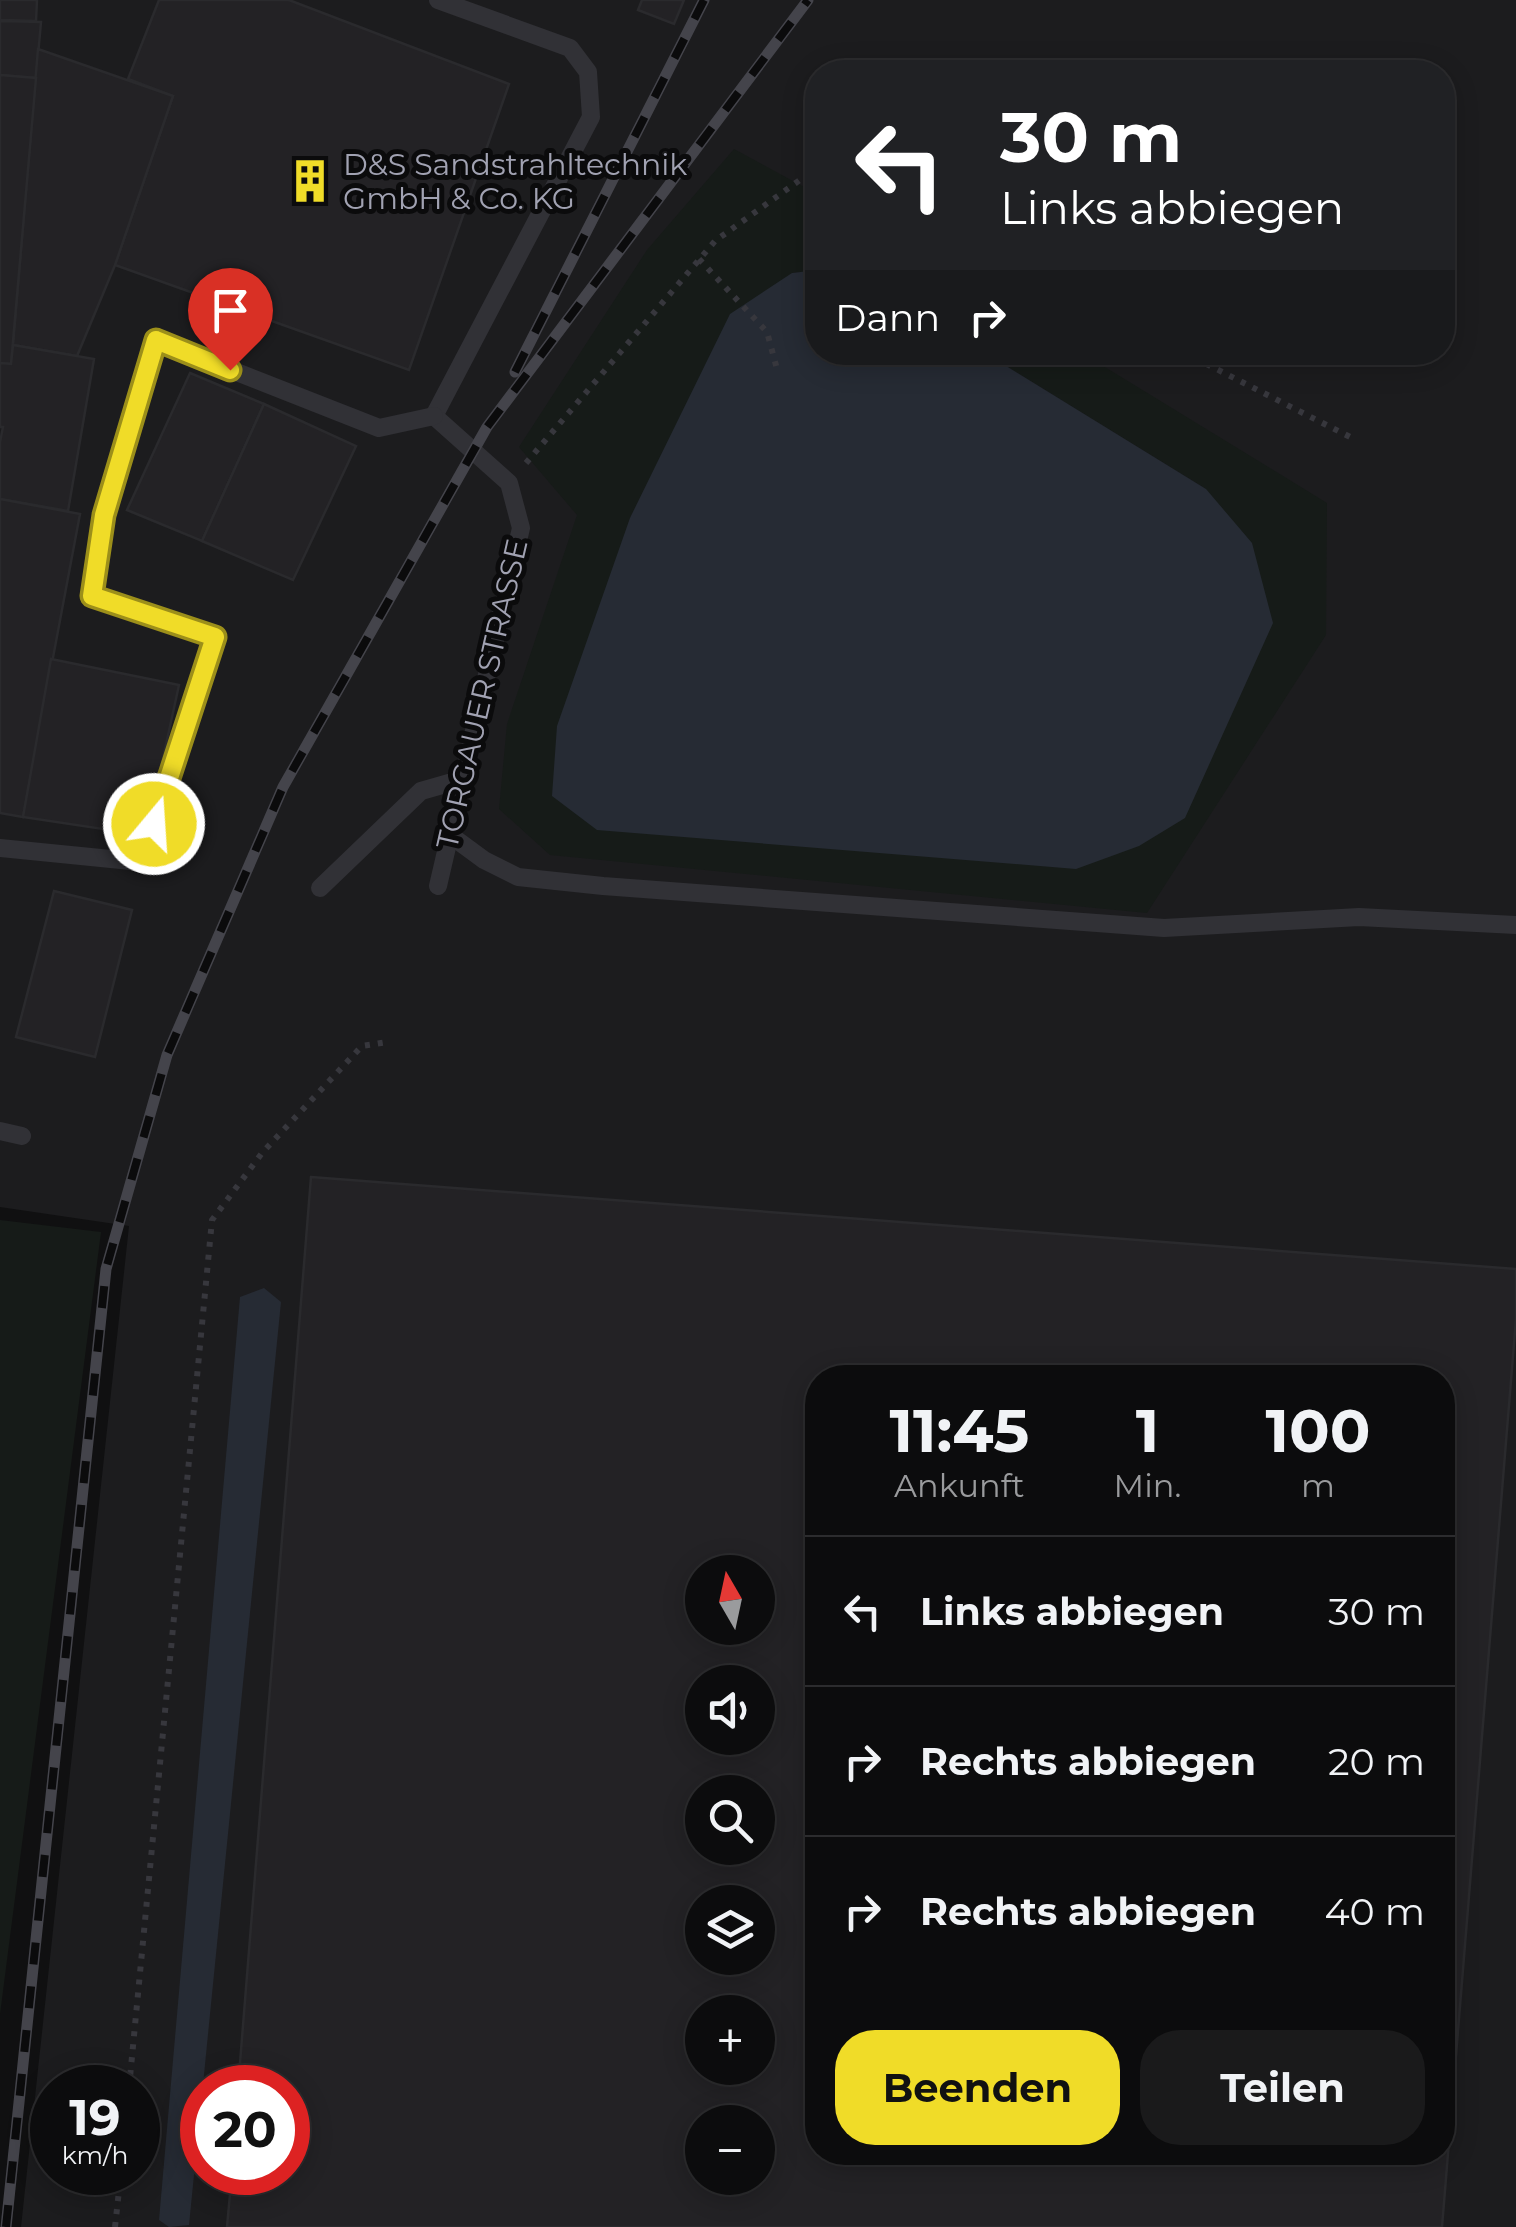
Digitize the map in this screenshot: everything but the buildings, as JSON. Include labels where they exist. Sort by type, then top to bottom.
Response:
[{"type":"lane","points":[[0,848],[141,862],[215,637],[92,596],[104,515],[156,340],[379,428],[434,416],[591,117],[588,72],[570,48],[438,0]]},
{"type":"lane","points":[[434,416],[508,483]]},
{"type":"lane","name":"TORGAUER STRASSE","points":[[438,886],[521,528],[508,483]]},
{"type":"lane","points":[[320,888],[421,791],[463,779]]},
{"type":"lane","points":[[450,835],[518,878],[602,886],[1164,928],[1359,917],[1516,925]]},
{"type":"lane","points":[[0,1131],[22,1136]]},
{"type":"path","points":[[508,483],[715,241],[805,176]]},
{"type":"path","points":[[700,259],[767,332],[777,369]]},
{"type":"path","points":[[1209,365],[1354,439]]},
{"type":"path","points":[[131,2065],[212,1220],[262,1153],[362,1046],[387,1042]]},
{"type":"path","points":[[116,2227],[119,2195]]},
{"type":"shaded area","points":[[0,0],[1516,0],[1516,2227],[21,2227],[30,2144],[30,2195],[160,2195],[160,2065],[38,2065],[129,1226],[0,1207]]},
{"type":"shaded area","points":[[734,149],[805,187],[805,271],[792,273],[630,518],[1206,489],[1004,365],[1102,365],[1327,503],[1326,635],[1147,913],[550,855],[499,809],[507,724],[577,515],[519,447],[647,250]]},
{"type":"shaded area","points":[[805,271],[805,365],[1004,365],[1206,489],[1252,543],[1273,623],[1185,818],[1139,846],[1076,869],[597,830],[552,796],[557,726],[630,518],[730,314],[792,273]]},
{"type":"shaded area","points":[[0,1220],[101,1232],[0,2014]]},
{"type":"shaded area","points":[[264,1288],[281,1302],[205,2065],[180,2065],[180,2195],[192,2195],[189,2225],[169,2227],[159,2220],[240,1297]]},
{"type":"railway","points":[[515,372],[704,0]]},
{"type":"railway","points":[[6,2227],[106,1269],[167,1055],[283,787],[487,427],[808,0]]},
{"type":"place","name":"D&S Sandstrahltechnik GmbH & Co. KG","points":[[310,181]]},
{"type":"route","points":[[154,824],[215,637],[92,596],[104,515],[156,340],[230,370]]}]
